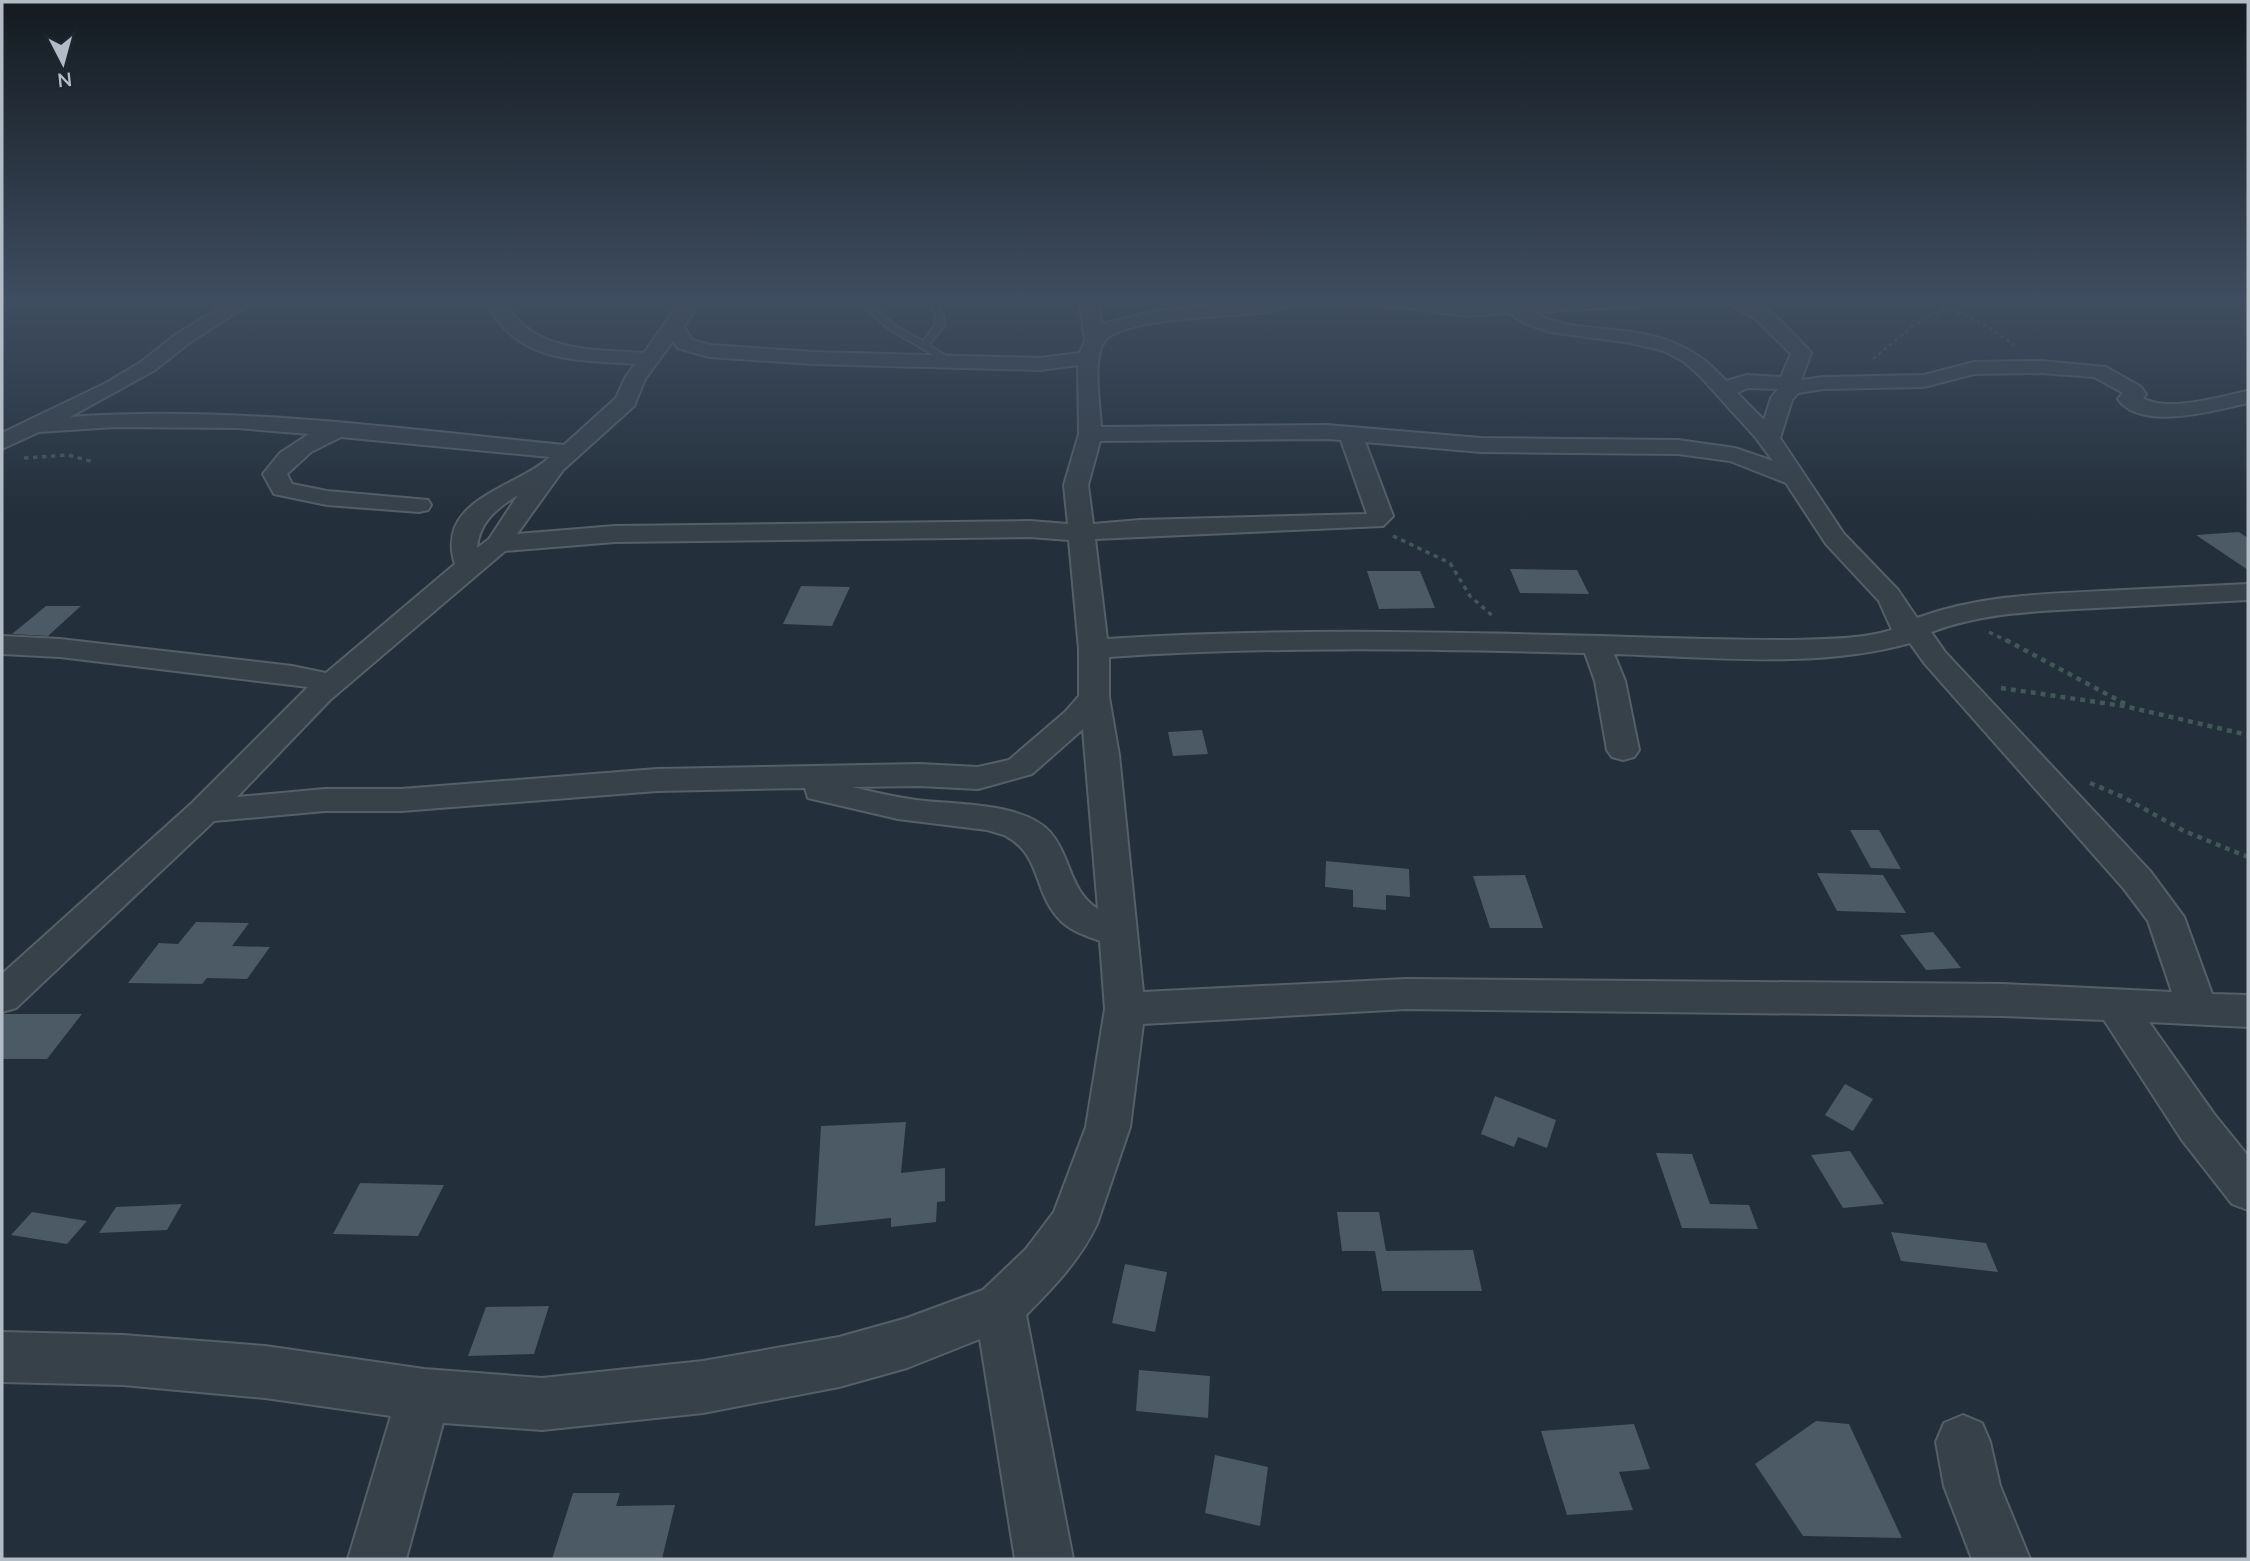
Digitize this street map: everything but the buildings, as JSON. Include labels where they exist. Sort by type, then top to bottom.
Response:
[{"type":"street","points":[[2,442],[139,371]]},
{"type":"street","points":[[2,997],[204,811],[331,683],[498,544],[524,504],[560,461],[626,401],[640,371]]},
{"type":"street","points":[[1032,371],[1060,377],[1072,371]]},
{"type":"street","points":[[2,1357],[123,1360],[252,1371],[424,1395],[542,1404],[703,1387],[839,1362],[907,1343],[1000,1307],[1043,1265],[1073,1224],[1108,1127],[1125,1009],[1104,767],[1094,697],[1094,649],[1076,485],[1090,434],[1094,371]]},
{"type":"street","points":[[1705,371],[1768,439],[1835,539],[1896,606],[1910,632],[2137,880],[2165,917],[2197,1007]]},
{"type":"street","points":[[1768,439],[1782,398],[1791,386],[1794,371]]},
{"type":"street","points":[[1725,392],[1738,383],[1791,386],[1832,382],[1924,381],[1963,371]]},
{"type":"street","points":[[2079,371],[2103,373],[2135,393],[2129,400],[2153,410],[2174,410],[2248,397]]},
{"type":"street","points":[[34,426],[114,419],[199,420],[344,429],[560,461]]},
{"type":"street","points":[[344,429],[314,439],[290,456],[275,474],[284,489],[327,498],[419,505]]},
{"type":"street","points":[[1090,434],[1350,433],[1481,445],[1705,450],[1735,455],[1793,477]]},
{"type":"street","points":[[498,544],[555,537],[720,532],[1030,529],[1081,533],[1140,528],[1374,521],[1380,516],[1350,433]]},
{"type":"street","points":[[469,566],[462,553],[462,540],[470,524],[506,492],[560,461]]},
{"type":"street","points":[[1094,649],[1212,641],[1818,649],[1878,643],[1958,614],[2031,603],[2248,592]]},
{"type":"street","points":[[2,645],[60,648],[292,675],[331,683]]},
{"type":"street","points":[[1596,645],[1610,681],[1623,750]]},
{"type":"street","points":[[204,811],[325,800],[401,800],[657,780],[919,775],[978,778],[1020,767],[1076,719],[1094,697]]},
{"type":"street","points":[[777,778],[908,810],[990,820],[1015,826],[1040,843],[1059,888],[1073,911],[1117,933]]},
{"type":"street","points":[[1125,1009],[1406,994],[2003,1000],[2116,1006],[2246,1008]]},
{"type":"street","points":[[2116,1006],[2198,1127],[2248,1190]]},
{"type":"street","points":[[1000,1307],[1044,1559]]},
{"type":"street","points":[[377,1559],[424,1395]]},
{"type":"street","points":[[1963,1442],[1972,1486],[2001,1559]]},
{"type":"path","points":[[1832,382],[1852,371]]},
{"type":"path","points":[[16,458],[68,455],[94,462]]},
{"type":"path","points":[[1353,523],[1409,542],[1445,559],[1469,596],[1520,643]]},
{"type":"path","points":[[1958,614],[2134,708]]},
{"type":"path","points":[[1955,679],[2134,708],[2248,735]]},
{"type":"path","points":[[2035,767],[2106,788],[2184,831],[2248,857]]}]
